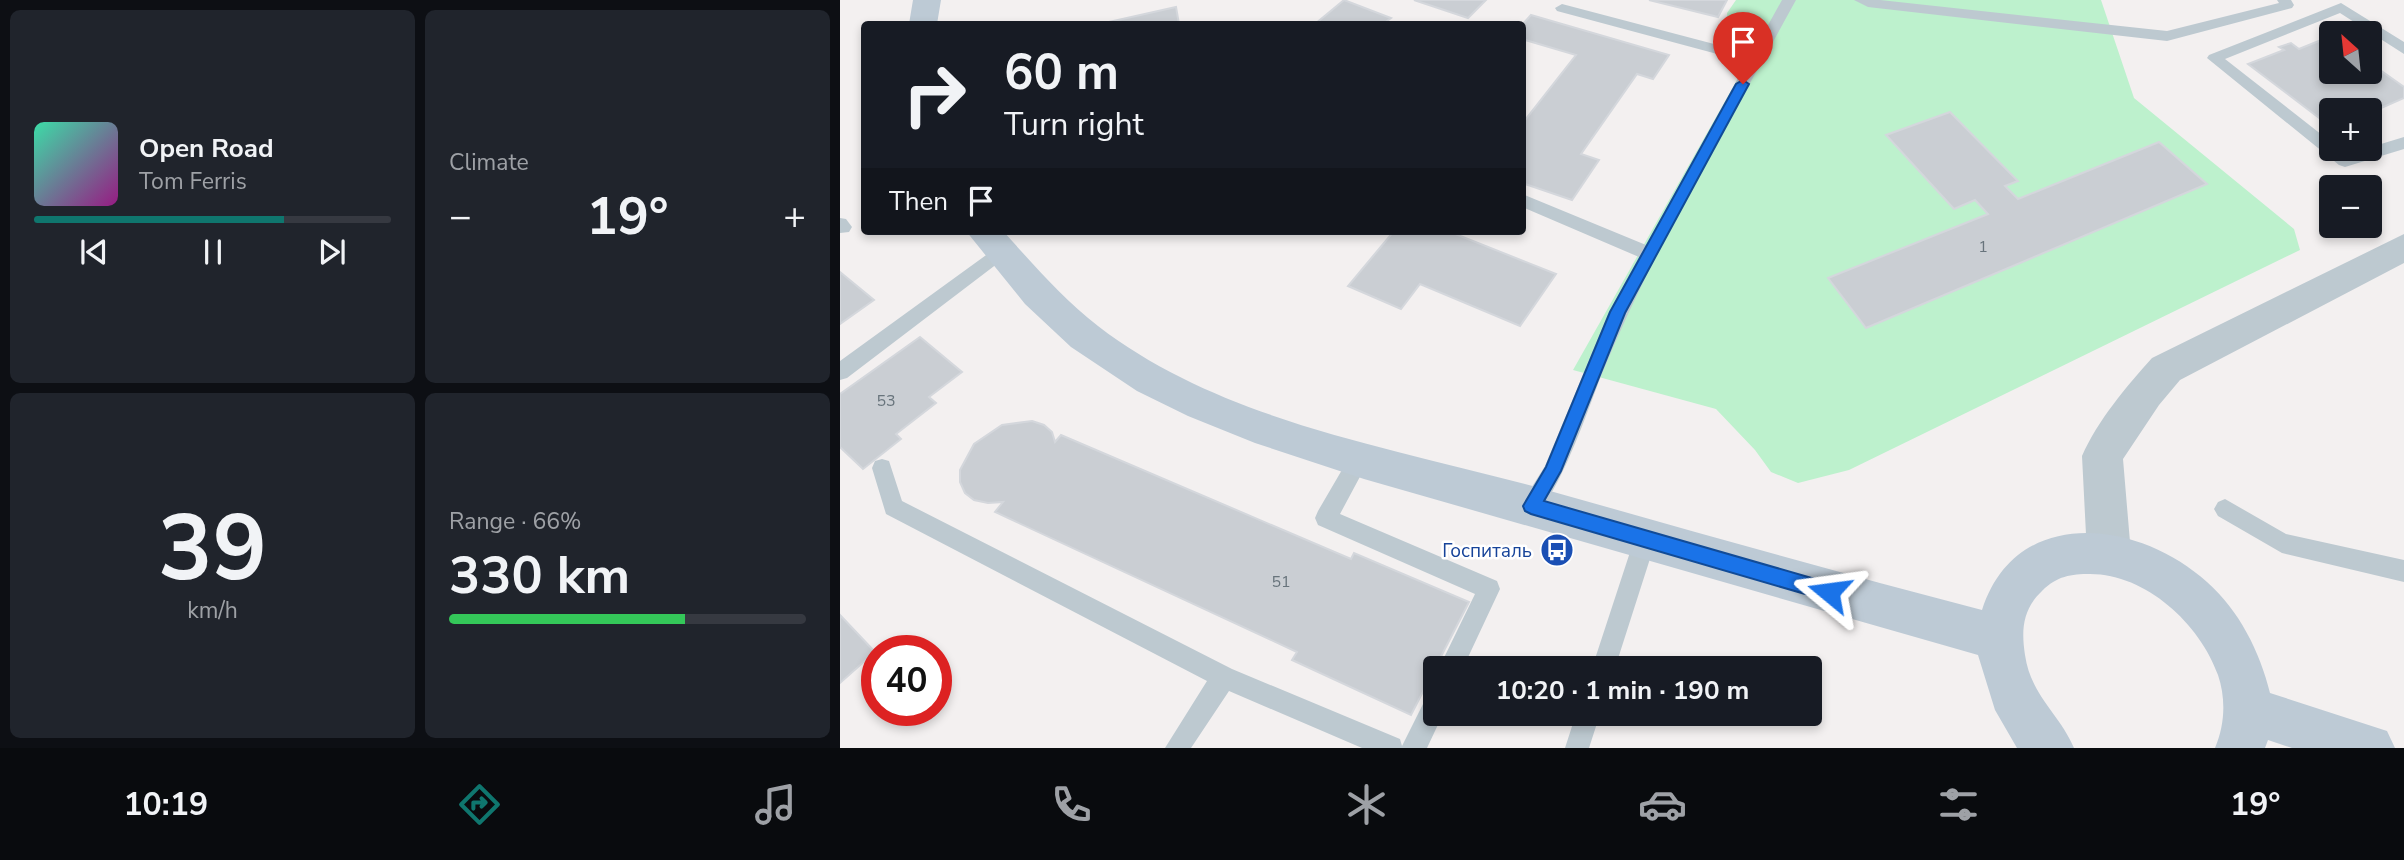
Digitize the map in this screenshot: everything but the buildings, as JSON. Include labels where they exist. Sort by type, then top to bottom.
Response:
[{"type":"street","points":[[924,21],[927,0]]},
{"type":"street","points":[[992,241],[1046,303],[1101,349],[1180,396],[1303,444],[1999,637]]},
{"type":"street","points":[[2109,554],[2102,456],[2145,393],[2166,369],[2404,247]]},
{"type":"street","points":[[2049,748],[2021,713],[2004,675],[1999,637],[2005,605],[2020,579],[2044,561],[2074,553],[2109,554],[2142,564],[2174,583],[2204,609],[2227,639],[2242,674],[2244,729],[2370,748]]},
{"type":"lane","points":[[1531,506],[1553,471],[1618,312],[1788,0]]},
{"type":"lane","points":[[1861,0],[1867,3],[2167,36],[2287,5],[2284,0]]},
{"type":"lane","points":[[2404,49],[2341,7],[2214,58],[2344,161],[2404,143]]},
{"type":"lane","points":[[1562,8],[1756,60]]},
{"type":"lane","points":[[1526,203],[1650,254]]},
{"type":"lane","points":[[840,372],[992,241]]},
{"type":"lane","points":[[1360,458],[1326,518],[1489,589],[1457,656]]},
{"type":"lane","points":[[882,468],[893,507],[1224,677],[1391,748]]},
{"type":"lane","points":[[2225,509],[2282,543],[2404,571]]},
{"type":"lane","points":[[1607,656],[1645,540]]},
{"type":"lane","points":[[1177,748],[1224,677]]},
{"type":"lane","points":[[1414,748],[1424,726]]},
{"type":"lane","points":[[1577,748],[1584,726]]},
{"type":"green space","points":[[1736,0],[2101,0],[2134,98],[2294,229],[2300,250],[1849,470],[1798,483],[1771,472],[1755,450],[1716,409],[1573,370],[1759,41],[1728,25],[1727,13]]},
{"type":"place","name":"Госпиталь","points":[[1557,550]]},
{"type":"route","points":[[1743,84],[1618,312],[1553,471],[1531,506],[1829,592]]}]
